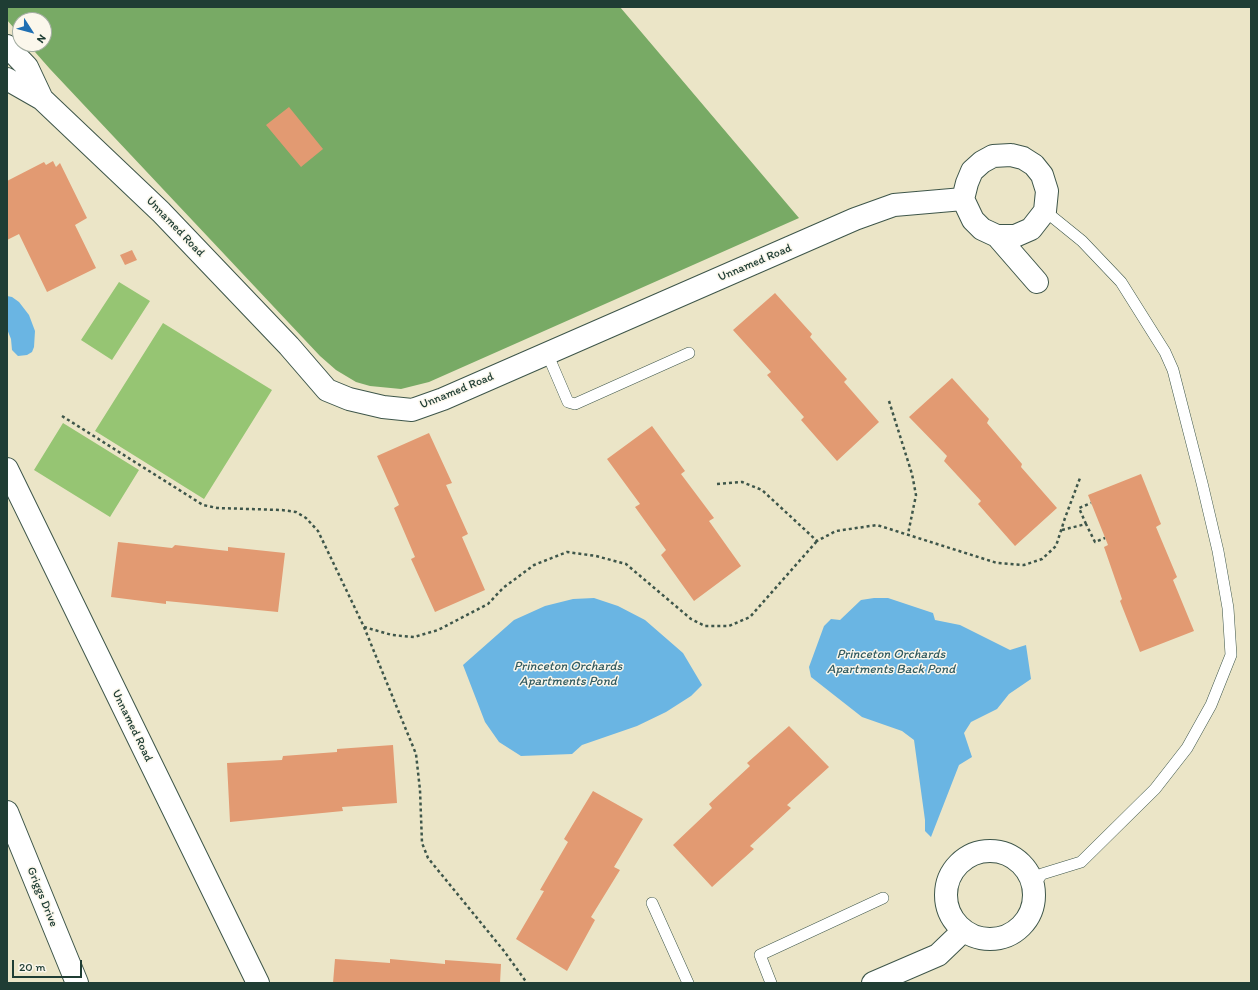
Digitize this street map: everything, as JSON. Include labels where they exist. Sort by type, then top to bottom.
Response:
[{"type":"street","name":"Unnamed Road","points":[[7,46],[27,67],[42,100]]},
{"type":"street","name":"Unnamed Road","points":[[7,79],[42,100],[161,212],[289,346],[327,390],[349,398],[383,407],[412,410],[443,399],[855,219],[894,205],[963,199]]},
{"type":"street","points":[[1010,155],[1023,158],[1034,165],[1042,175],[1047,191],[1045,211],[1030,229],[1015,236],[998,236],[982,229],[973,220],[963,199],[972,171],[982,162],[993,156],[1010,155]]},
{"type":"street","points":[[998,236],[1037,282]]},
{"type":"street","name":"Unnamed Road","points":[[7,469],[258,983]]},
{"type":"street","name":"Griggs Drive","points":[[7,812],[77,983]]},
{"type":"street","points":[[993,851],[1007,854],[1019,862],[1028,872],[1033,886],[1033,901],[1031,908],[1028,915],[1019,927],[1007,935],[992,939],[977,937],[963,930],[954,921],[947,908],[946,894],[948,880],[955,867],[966,858],[979,852],[993,851]]},
{"type":"street","points":[[873,983],[938,955],[963,930]]},
{"type":"lane","points":[[1033,886],[1042,874],[1081,862],[1154,789],[1187,748],[1211,706],[1231,655],[1228,608],[1218,551],[1173,370],[1166,352],[1121,282],[1082,241],[1045,211]]},
{"type":"lane","points":[[547,353],[568,402],[575,404],[689,353]]},
{"type":"lane","points":[[771,983],[760,955],[883,898]]},
{"type":"lane","points":[[652,903],[688,983]]},
{"type":"path","points":[[889,401],[910,468],[916,496],[908,534]]},
{"type":"path","points":[[62,416],[204,505],[217,508],[282,510],[296,512],[306,518],[318,531],[364,627],[416,754],[420,790],[422,843],[428,858],[504,951],[527,983]]},
{"type":"path","points":[[364,627],[392,635],[414,637],[438,630],[488,604],[503,588],[534,565],[567,552],[596,556],[626,564],[691,619],[705,626],[730,626],[750,617],[817,541],[836,531],[877,525],[997,563],[1024,565],[1042,559],[1056,546],[1080,478]]},
{"type":"path","points":[[717,484],[742,482],[762,490],[817,541]]},
{"type":"path","points":[[1091,503],[1079,508],[1095,542],[1105,538]]},
{"type":"path","points":[[1062,530],[1086,524]]},
{"type":"green space","points":[[7,7],[620,7],[799,218],[429,382],[401,389],[370,386],[356,382],[336,370],[320,356],[35,52],[52,52],[52,12],[12,12],[12,26],[7,20]]},
{"type":"green space","points":[[119,282],[150,301],[112,360],[81,340]]},
{"type":"green space","points":[[163,323],[272,390],[204,499],[95,431]]},
{"type":"green space","points":[[63,423],[139,470],[110,517],[34,470]]},
{"type":"water","points":[[7,296],[12,297],[19,302],[29,315],[35,331],[34,347],[32,352],[27,355],[18,356],[12,350],[11,339],[7,329]]},
{"type":"water","name":"Princeton Orchards Apartments Pond","points":[[594,598],[618,606],[645,620],[683,653],[702,685],[691,696],[666,712],[637,726],[582,745],[572,754],[521,756],[499,742],[485,722],[463,665],[514,620],[545,606],[573,599]]},
{"type":"water","name":"Princeton Orchards Apartments Back Pond","points":[[888,598],[933,613],[935,620],[960,625],[1010,650],[1026,645],[1031,679],[1009,694],[997,709],[971,722],[964,733],[972,757],[959,765],[931,837],[925,831],[925,820],[914,740],[902,731],[862,717],[811,677],[809,667],[824,626],[831,619],[840,620],[861,600]]},
{"type":"building","points":[[289,107],[323,149],[301,167],[266,125]]},
{"type":"building","points":[[53,161],[56,167],[60,163],[87,218],[75,225],[96,268],[47,292],[19,234],[7,240],[7,181],[44,162],[46,165]]},
{"type":"building","points":[[132,250],[137,260],[125,265],[120,255]]},
{"type":"building","points":[[775,293],[812,334],[810,337],[847,379],[844,382],[879,422],[837,461],[801,420],[804,417],[767,375],[771,372],[733,330]]},
{"type":"building","points":[[952,378],[989,419],[987,423],[1022,464],[1021,467],[1057,508],[1015,546],[978,504],[981,501],[944,461],[947,456],[909,417]]},
{"type":"building","points":[[652,426],[685,471],[681,474],[714,518],[709,521],[741,566],[694,601],[661,555],[666,550],[635,507],[640,504],[607,459]]},
{"type":"building","points":[[429,433],[452,483],[446,485],[468,534],[462,537],[485,590],[435,612],[411,559],[415,557],[394,508],[399,505],[377,456]]},
{"type":"building","points":[[1141,474],[1161,524],[1156,527],[1177,577],[1173,580],[1194,631],[1140,652],[1120,601],[1122,599],[1104,547],[1108,545],[1088,495]]},
{"type":"building","points":[[118,542],[172,548],[175,545],[228,551],[228,547],[285,553],[278,612],[166,601],[166,604],[111,597]]},
{"type":"building","points":[[789,726],[829,767],[787,805],[791,808],[750,846],[754,849],[712,887],[673,845],[712,808],[709,804],[750,766],[747,763]]},
{"type":"building","points":[[393,745],[397,803],[342,807],[343,811],[230,822],[227,763],[282,760],[283,756],[337,752],[337,749]]},
{"type":"building","points":[[593,791],[643,819],[614,867],[620,870],[591,917],[595,920],[567,971],[516,939],[544,891],[540,890],[568,842],[564,839]]},
{"type":"building","points":[[335,959],[390,963],[390,959],[445,964],[445,960],[501,964],[500,983],[333,983]]}]
